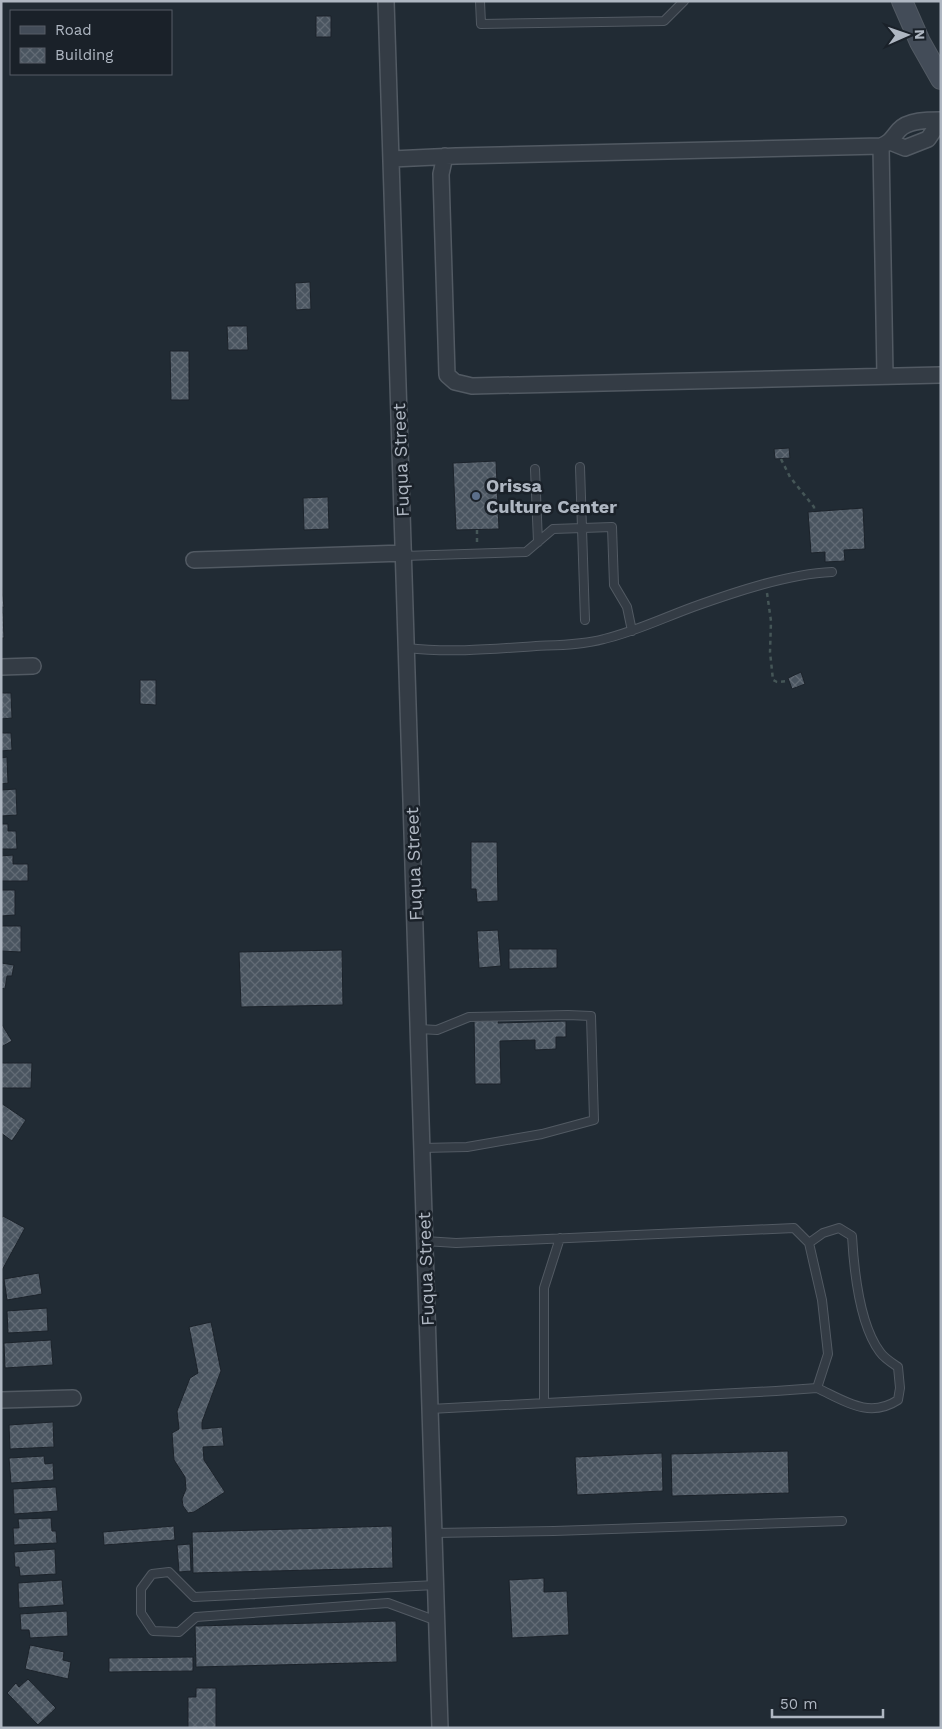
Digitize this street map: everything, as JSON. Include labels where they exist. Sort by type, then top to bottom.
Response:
[{"type":"main road","points":[[902,1],[920,42],[941,79]]},
{"type":"street","name":"Fuqua Street","points":[[386,1],[440,1728]]},
{"type":"street","points":[[392,159],[886,144],[905,148],[928,140],[941,120]]},
{"type":"street","points":[[885,376],[886,144]]},
{"type":"street","points":[[445,156],[441,174],[447,375],[456,382],[472,386],[940,375]]},
{"type":"street","points":[[194,560],[404,555]]},
{"type":"street","points":[[1,667],[33,666]]},
{"type":"street","points":[[1,1400],[73,1398]]},
{"type":"lane","points":[[480,1],[481,24],[664,21],[684,1]]},
{"type":"lane","points":[[580,467],[584,620]]},
{"type":"lane","points":[[536,469],[538,542]]},
{"type":"lane","points":[[404,555],[526,552],[553,529],[612,527],[614,586],[627,607],[632,631]]},
{"type":"lane","points":[[407,648],[434,651],[470,650],[602,640],[751,588],[815,573],[832,572]]},
{"type":"lane","points":[[419,1029],[437,1030],[469,1016],[591,1016],[594,1110],[594,1120],[542,1134],[467,1147],[422,1148]]},
{"type":"lane","points":[[425,1241],[456,1243],[794,1228],[809,1243],[822,1300],[828,1354],[817,1388]]},
{"type":"lane","points":[[430,1409],[817,1388],[861,1408],[886,1408],[898,1400],[900,1388],[898,1368],[881,1354],[868,1333],[854,1271],[852,1236],[840,1228],[823,1234],[809,1243]]},
{"type":"lane","points":[[544,1403],[544,1288],[560,1238]]},
{"type":"lane","points":[[434,1533],[564,1531],[842,1521]]},
{"type":"lane","points":[[436,1586],[194,1597],[169,1572],[152,1574],[142,1589],[141,1614],[153,1631],[179,1632],[196,1616],[388,1603],[437,1621]]},
{"type":"path","points":[[781,459],[790,477],[814,507],[814,512]]},
{"type":"path","points":[[768,601],[771,621],[770,652],[773,680],[777,682],[789,681]]},
{"type":"building","points":[[316,16],[331,16],[331,37],[316,37]]},
{"type":"building","points":[[310,282],[311,309],[296,310],[295,283]]},
{"type":"building","points":[[227,326],[247,326],[248,350],[228,350]]},
{"type":"building","points":[[170,351],[189,351],[189,400],[171,400]]},
{"type":"building","points":[[789,448],[790,458],[775,459],[774,449]]},
{"type":"building","name":"Orissa Culture Center","points":[[496,461],[499,529],[456,530],[453,463]]},
{"type":"building","points":[[328,497],[329,529],[304,530],[303,498]]},
{"type":"building","points":[[863,508],[865,549],[844,550],[845,561],[825,562],[825,552],[811,553],[808,512]]},
{"type":"building","points":[[1,582],[4,607],[1,607]]},
{"type":"building","points":[[1,613],[3,613],[4,638],[1,638]]},
{"type":"building","points":[[801,672],[805,684],[792,689],[788,678]]},
{"type":"building","points":[[140,680],[156,680],[156,705],[140,704]]},
{"type":"building","points":[[1,693],[11,693],[12,718],[1,719]]},
{"type":"building","points":[[1,726],[2,733],[11,733],[12,750],[1,751]]},
{"type":"building","points":[[7,757],[8,783],[1,784],[1,758]]},
{"type":"building","points":[[16,789],[17,815],[1,816],[1,790]]},
{"type":"building","points":[[1,824],[8,824],[8,831],[16,831],[17,849],[1,849]]},
{"type":"building","points":[[471,842],[497,842],[498,901],[477,902],[476,889],[471,889]]},
{"type":"building","points":[[13,855],[13,864],[28,864],[28,881],[1,881],[1,856]]},
{"type":"building","points":[[1,890],[15,890],[15,915],[1,916]]},
{"type":"building","points":[[1,926],[21,926],[21,952],[1,951]]},
{"type":"building","points":[[498,930],[501,966],[479,968],[477,931]]},
{"type":"building","points":[[509,949],[557,949],[557,968],[509,969]]},
{"type":"building","points":[[342,950],[343,1005],[241,1007],[239,952]]},
{"type":"building","points":[[1,963],[14,965],[12,976],[7,976],[5,989],[1,988]]},
{"type":"building","points":[[474,1019],[499,1019],[498,1023],[566,1021],[566,1037],[556,1037],[556,1049],[535,1050],[535,1040],[500,1041],[501,1084],[475,1084]]},
{"type":"building","points":[[1,1023],[12,1041],[1,1047]]},
{"type":"building","points":[[1,1063],[32,1063],[31,1088],[1,1088]]},
{"type":"building","points":[[1,1103],[26,1120],[12,1141],[1,1133]]},
{"type":"building","points":[[3,1216],[25,1228],[1,1272],[1,1219]]},
{"type":"building","points":[[39,1273],[42,1294],[7,1300],[4,1279]]},
{"type":"building","points":[[47,1308],[48,1331],[8,1333],[7,1311]]},
{"type":"building","points":[[211,1322],[221,1371],[202,1422],[202,1429],[222,1427],[224,1446],[203,1447],[204,1460],[225,1492],[194,1512],[188,1513],[183,1506],[182,1499],[186,1489],[185,1477],[174,1460],[172,1433],[179,1429],[177,1411],[190,1378],[198,1373],[189,1327]]},
{"type":"building","points":[[51,1340],[53,1365],[5,1368],[4,1343]]},
{"type":"building","points":[[53,1422],[54,1447],[10,1449],[9,1425]]},
{"type":"building","points":[[788,1451],[789,1493],[672,1496],[671,1454]]},
{"type":"building","points":[[662,1453],[663,1491],[577,1495],[575,1457]]},
{"type":"building","points":[[44,1456],[45,1464],[53,1463],[54,1480],[11,1483],[9,1458]]},
{"type":"building","points":[[56,1487],[58,1511],[14,1514],[13,1489]]},
{"type":"building","points":[[51,1518],[52,1531],[56,1531],[57,1543],[14,1545],[13,1528],[19,1528],[18,1519]]},
{"type":"building","points":[[174,1526],[175,1540],[104,1545],[103,1532]]},
{"type":"building","points":[[392,1526],[393,1568],[193,1573],[192,1532]]},
{"type":"building","points":[[190,1544],[191,1571],[179,1572],[177,1545]]},
{"type":"building","points":[[55,1549],[56,1574],[20,1576],[19,1567],[15,1567],[14,1552]]},
{"type":"building","points":[[544,1578],[544,1592],[567,1591],[569,1635],[512,1638],[509,1580]]},
{"type":"building","points":[[62,1580],[64,1605],[19,1608],[18,1583]]},
{"type":"building","points":[[67,1611],[68,1636],[30,1638],[29,1630],[21,1630],[20,1614]]},
{"type":"building","points":[[396,1621],[397,1662],[196,1667],[195,1626]]},
{"type":"building","points":[[30,1645],[64,1652],[63,1660],[71,1662],[68,1679],[25,1669]]},
{"type":"building","points":[[193,1657],[193,1671],[109,1672],[109,1658]]},
{"type":"building","points":[[28,1679],[56,1708],[38,1725],[7,1693],[16,1683],[19,1687]]},
{"type":"building","points":[[196,1688],[216,1688],[216,1728],[188,1728],[188,1697],[196,1697]]},
{"type":"place","name":"Orissa Culture Center","points":[[476,496]]}]
